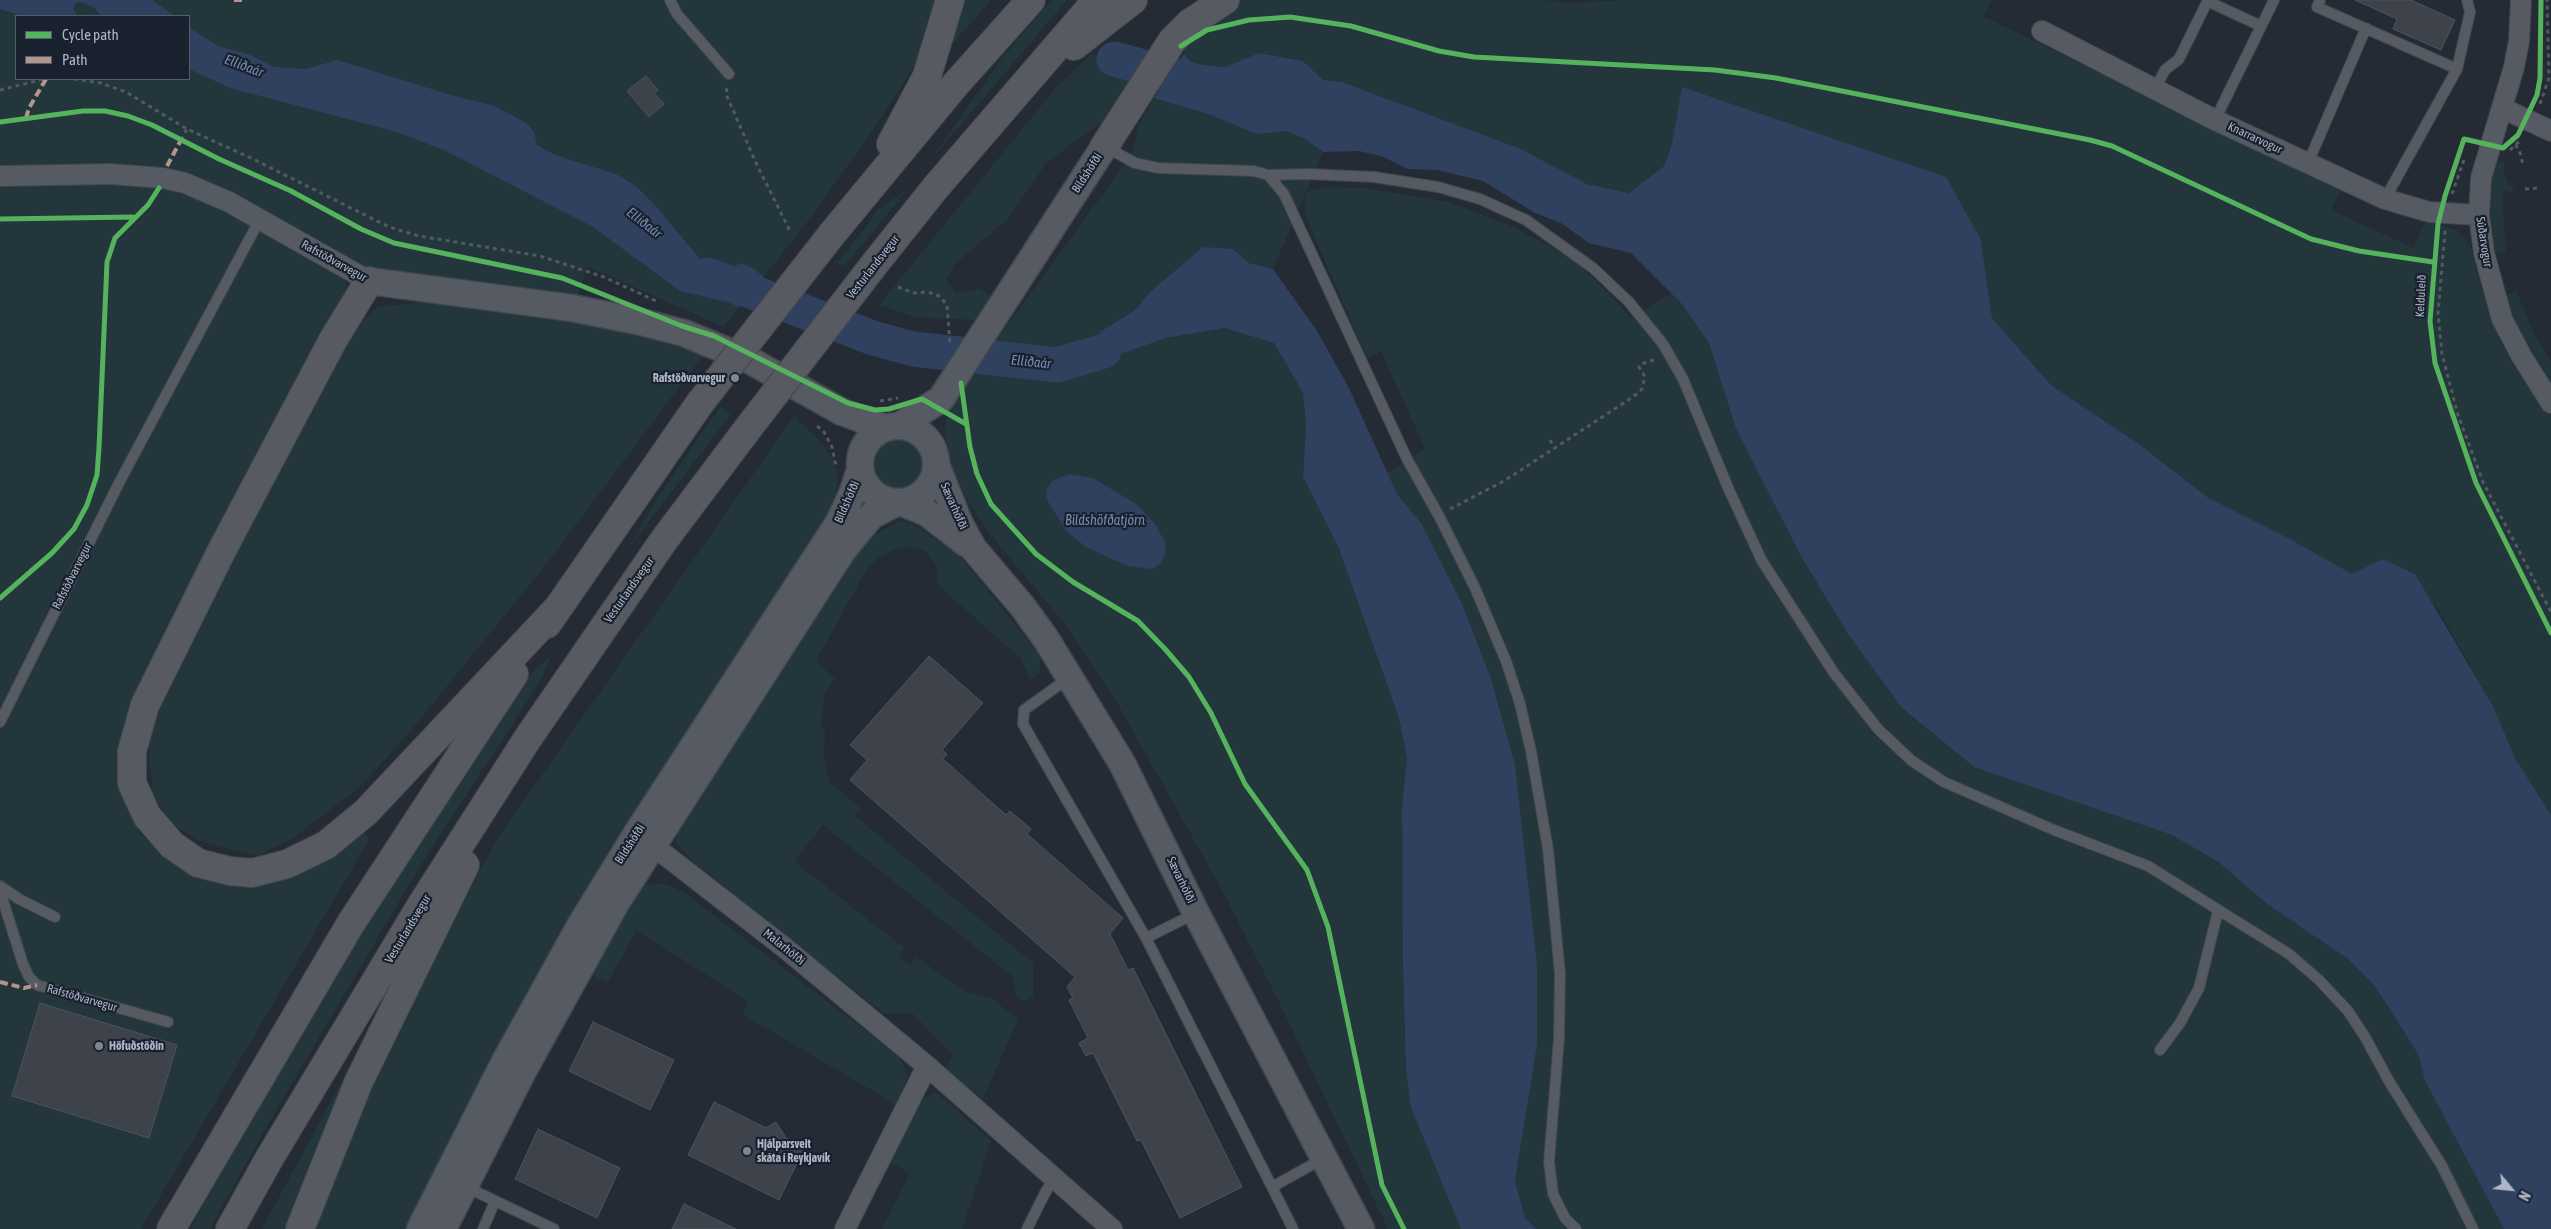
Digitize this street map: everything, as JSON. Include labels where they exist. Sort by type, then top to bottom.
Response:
[{"type":"highway","points":[[866,191],[927,76],[950,0]]},
{"type":"highway","points":[[172,1229],[351,923],[557,609],[700,403],[866,191],[1031,0]]},
{"type":"highway","name":"Vesturlandsvegur","points":[[230,1229],[269,1159],[422,904],[528,738],[664,540],[746,430],[936,187],[1097,0]]},
{"type":"highway","points":[[1018,90],[1133,0]]},
{"type":"highway","points":[[1104,146],[1172,41],[1190,23],[1225,0]]},
{"type":"highway","points":[[369,281],[333,340],[222,550],[145,705],[132,751],[132,783],[147,816],[172,845],[198,863],[230,871],[252,873],[287,864],[326,845],[366,812],[557,609]]},
{"type":"highway","points":[[300,1229],[359,1081],[528,738]]},
{"type":"street","name":"Súðarvogur","points":[[2519,4],[2517,50],[2482,178],[2479,215],[2484,253],[2502,319],[2522,357],[2551,403]]},
{"type":"street","name":"Knarrarvogur","points":[[2042,31],[2216,120],[2385,199],[2429,212],[2443,219],[2479,215]]},
{"type":"street","points":[[2502,108],[2532,114],[2551,131]]},
{"type":"street","name":"Bíldshöfði","points":[[420,1229],[455,1182],[616,903],[645,839],[839,522],[852,494],[851,468],[868,440],[892,427],[945,391],[1104,146]]},
{"type":"street","name":"Rafstöðvarvegur","points":[[0,176],[110,174],[163,178],[185,183],[208,192],[260,219],[369,281],[572,308],[637,321],[708,342],[751,361],[849,439],[851,468]]},
{"type":"street","name":"Bíldshöfði","points":[[645,839],[843,550],[871,516],[923,494],[935,475],[935,458],[945,391]]},
{"type":"street","name":"Rafstöðvarvegur","points":[[813,409],[842,412],[892,427]]},
{"type":"street","points":[[892,427],[921,434],[929,442],[935,458]]},
{"type":"street","name":"Sævarhöfði","points":[[935,458],[959,522],[973,548],[1023,607],[1070,677],[1122,763],[1196,912],[1361,1229]]},
{"type":"street","name":"Bíldshöfði","points":[[851,468],[876,496],[899,503]]},
{"type":"street","name":"Sævarhöfði","points":[[899,503],[927,513],[973,548]]},
{"type":"street","name":"Malarhöfði","points":[[645,839],[785,948],[927,1066],[1112,1229]]},
{"type":"street","points":[[845,1229],[927,1066]]},
{"type":"street","name":"Bíldshöfði","points":[[443,1229],[455,1182]]},
{"type":"lane","points":[[670,0],[677,14],[729,74]]},
{"type":"lane","points":[[2155,89],[2165,70],[2179,59],[2208,0],[2261,26]]},
{"type":"lane","points":[[2216,120],[2274,0]]},
{"type":"lane","points":[[2320,0],[2317,7],[2457,69]]},
{"type":"lane","points":[[2385,199],[2457,69],[2470,12],[2467,0]]},
{"type":"lane","points":[[2308,163],[2366,28]]},
{"type":"lane","points":[[1104,146],[1135,163],[1158,168],[1235,169],[1268,175],[1308,174],[1374,177],[1438,187],[1495,206],[1526,220],[1593,268],[1629,302],[1670,355],[1683,379],[1729,490],[1762,561],[1834,674],[1878,728],[1912,761],[1944,782],[2054,830],[2148,866],[2190,890],[2218,911],[2288,954],[2319,980],[2348,1011],[2442,1166],[2473,1229]]},
{"type":"lane","points":[[1268,175],[1284,194],[1292,208],[1355,352],[1407,460],[1439,516],[1475,588],[1506,661],[1531,751],[1548,849],[1560,974],[1559,1038],[1549,1162],[1553,1194],[1565,1218],[1576,1229]]},
{"type":"lane","name":"Rafstöðvarvegur","points":[[0,722],[120,481],[260,219]]},
{"type":"lane","points":[[1070,677],[1024,710],[1023,724],[1146,938],[1293,1229]]},
{"type":"lane","points":[[0,886],[19,899],[55,917]]},
{"type":"lane","name":"Rafstöðvarvegur","points":[[0,891],[23,964],[29,977],[37,984],[168,1022]]},
{"type":"lane","points":[[2160,1050],[2180,1023],[2199,988],[2218,911]]},
{"type":"lane","points":[[1146,938],[1196,912]]},
{"type":"lane","points":[[1272,1187],[1325,1158]]},
{"type":"lane","points":[[1027,1229],[1054,1179]]},
{"type":"lane","points":[[455,1182],[495,1201],[533,1225],[554,1229]]},
{"type":"lane","points":[[483,1229],[495,1201]]},
{"type":"path","points":[[2540,25],[2541,0]]},
{"type":"path","points":[[2491,146],[2503,148],[2518,135],[2532,114],[2549,78],[2547,0]]},
{"type":"path","points":[[729,74],[726,94],[791,233]]},
{"type":"path","points":[[0,90],[40,80]]},
{"type":"path","points":[[81,80],[101,83],[126,92],[187,128],[389,227],[419,236],[540,256],[604,277],[663,304]]},
{"type":"path","points":[[2532,114],[2539,87]]},
{"type":"path","points":[[181,140],[187,128]]},
{"type":"path","points":[[174,136],[189,144]]},
{"type":"path","points":[[2511,141],[2519,150],[2523,165]]},
{"type":"path","points":[[2525,190],[2538,188]]},
{"type":"path","points":[[2433,262],[2441,263]]},
{"type":"path","points":[[898,287],[914,293],[928,292],[939,296],[948,305],[948,323]]},
{"type":"path","points":[[1439,516],[1458,503],[1471,499],[1504,481],[1633,397],[1642,389],[1644,377],[1640,367],[1641,364],[1670,355]]},
{"type":"path","points":[[874,401],[881,402],[906,395]]},
{"type":"path","points":[[813,409],[832,447],[836,465],[851,468]]},
{"type":"path","points":[[2451,415],[2457,432]]},
{"type":"path","points":[[1550,440],[1555,449]]},
{"type":"green space","points":[[0,0],[939,0],[914,67],[877,124],[811,217],[724,327],[587,266],[577,298],[372,276],[183,178],[0,171]]},
{"type":"green space","points":[[957,0],[991,0],[942,56]]},
{"type":"green space","points":[[1052,0],[1067,0],[929,162],[1003,57]]},
{"type":"green space","points":[[1239,0],[1544,0],[1567,3],[1630,0],[1992,0],[1983,16],[2340,191],[2331,210],[2413,248],[2425,223],[2434,223],[2456,230],[2470,245],[2482,292],[2502,345],[2524,382],[2551,416],[2551,815],[2515,758],[2494,708],[2437,607],[2383,559],[2352,575],[2286,537],[2207,497],[2139,444],[2051,385],[1992,318],[1981,240],[1672,144],[1664,166],[1630,193],[1587,184],[1521,149],[1342,82],[1323,80],[1303,61],[1259,53],[1225,67],[1192,64],[1184,54],[1188,34],[1212,13]]},
{"type":"green space","points":[[1091,54],[1135,71],[1111,116],[1047,162],[1009,218],[954,265],[947,280],[956,293],[979,289],[991,296],[975,320],[914,317],[879,305],[1054,90]]},
{"type":"green space","points":[[1154,98],[1208,114],[1257,134],[1284,131],[1304,137],[1323,152],[1273,269],[1249,263],[1233,249],[1149,293],[1135,310],[1100,332],[1115,356],[1166,338],[1223,328],[1274,343],[1303,393],[1306,425],[1303,477],[1339,549],[1399,718],[1407,758],[1402,805],[1406,1070],[1411,1108],[1461,1229],[1388,1229],[1276,996],[1221,888],[1116,701],[1069,629],[990,534],[968,501],[952,467],[944,427],[951,403],[1132,154],[1139,124]]},
{"type":"green space","points":[[2499,161],[2505,162],[2504,174],[2508,183],[2516,191],[2502,191],[2506,252],[2495,253],[2489,196],[2491,180]]},
{"type":"green space","points":[[136,182],[170,187],[205,198],[345,273],[346,299],[164,646],[125,797],[138,831],[172,864],[207,879],[358,829],[370,838],[141,1229],[0,1229],[0,185]]},
{"type":"green space","points":[[1323,187],[1365,188],[1448,202],[1514,227],[1572,259],[1613,297],[1631,318],[1671,293],[1681,303],[1709,343],[1736,429],[1802,558],[1848,634],[1902,708],[1974,767],[2172,835],[2220,863],[2267,904],[2347,958],[2375,986],[2418,1054],[2425,1081],[2504,1229],[1536,1229],[1525,1218],[1515,1181],[1537,1045],[1537,965],[1421,523],[1397,494],[1387,473],[1425,449],[1381,351],[1367,358],[1305,215],[1306,192]]},
{"type":"green space","points":[[908,189],[845,266],[837,263],[877,210]]},
{"type":"green space","points":[[2517,292],[2534,334],[2551,362],[2551,382],[2516,325],[2505,295]]},
{"type":"green space","points":[[424,302],[574,322],[663,342],[703,355],[544,567],[404,739],[356,790],[296,836],[258,856],[200,841],[173,825],[153,795],[149,758],[152,709],[349,331],[378,307]]},
{"type":"green space","points":[[720,407],[731,414],[628,549],[657,498]]},
{"type":"green space","points":[[794,416],[819,440],[833,459],[838,481],[833,507],[410,1229],[311,1229],[391,1033],[499,836]]},
{"type":"green space","points":[[894,439],[904,439],[918,446],[925,460],[925,470],[918,484],[904,491],[894,491],[884,487],[877,480],[873,470],[873,460],[877,450],[884,443]]},
{"type":"green space","points":[[901,520],[917,527],[959,555],[1041,657],[1039,673],[1030,680],[1021,659],[938,585],[936,565],[927,552],[919,548],[909,547],[894,550],[878,558],[867,569],[816,661],[835,679],[825,693],[821,724],[825,731],[824,758],[830,782],[861,809],[855,816],[1033,963],[1033,997],[1025,1001],[1017,998],[1012,976],[823,825],[794,861],[904,948],[899,956],[910,965],[916,957],[965,991],[991,998],[1018,1019],[983,1099],[945,1069],[953,1055],[913,1014],[883,1013],[691,860],[677,843],[678,824],[853,557],[869,538]]},
{"type":"green space","points":[[551,655],[541,680],[417,871],[268,1124],[210,1229],[190,1229],[259,1102],[404,863],[528,677]]},
{"type":"green space","points":[[664,884],[682,891],[898,1055],[907,1074],[900,1107],[742,1014],[748,1002],[637,930],[607,983],[584,971],[631,892],[645,885]]},
{"type":"green space","points":[[362,1043],[288,1229],[262,1229]]},
{"type":"green space","points":[[937,1093],[991,1141],[962,1229],[882,1229],[910,1173],[890,1162],[923,1098]]},
{"type":"water","points":[[0,0],[152,0],[174,15],[101,15],[94,8],[84,3],[76,2],[73,9],[76,15],[20,15],[0,9]]},
{"type":"water","points":[[190,28],[218,46],[248,54],[274,67],[306,69],[337,60],[458,97],[495,106],[526,123],[534,132],[537,145],[555,155],[616,174],[636,186],[654,204],[705,265],[731,269],[740,263],[751,267],[764,277],[739,307],[727,302],[680,291],[593,227],[446,151],[397,132],[230,88],[190,69]]},
{"type":"water","points":[[1259,53],[1303,61],[1323,80],[1342,82],[1521,149],[1587,184],[1629,193],[1664,166],[1672,144],[1682,87],[1946,177],[1981,240],[1992,318],[2051,385],[2139,444],[2207,497],[2286,537],[2352,574],[2383,559],[2415,574],[2494,708],[2515,758],[2551,815],[2551,1229],[2504,1229],[2425,1081],[2418,1054],[2375,986],[2347,958],[2267,904],[2220,863],[2172,835],[1974,767],[1902,708],[1848,634],[1802,558],[1736,429],[1709,343],[1681,303],[1631,253],[1589,243],[1561,223],[1535,213],[1483,181],[1437,170],[1408,169],[1381,156],[1359,151],[1323,152],[1304,138],[1285,131],[1257,134],[1208,114],[1154,98],[1184,54],[1192,64],[1225,67]]},
{"type":"water","points":[[1203,247],[1233,249],[1249,263],[1273,269],[1317,331],[1349,388],[1397,494],[1421,523],[1462,604],[1491,679],[1515,765],[1537,965],[1537,1045],[1515,1181],[1525,1218],[1536,1229],[1461,1229],[1411,1108],[1406,1070],[1403,962],[1402,805],[1407,758],[1399,718],[1339,549],[1303,477],[1306,425],[1303,393],[1274,343],[1224,328],[1166,338],[1115,356],[1104,351],[1100,332],[1135,310],[1149,293]]},
{"type":"water","name":"Bíldshöfðatjörn","points":[[1069,474],[1093,478],[1136,504],[1155,524],[1166,544],[1165,555],[1160,564],[1152,569],[1127,566],[1086,547],[1066,531],[1046,498],[1047,489],[1052,481]]},
{"type":"building","points":[[2355,0],[2411,0],[2455,20],[2441,50],[2393,29],[2397,19]]},
{"type":"building","points":[[646,76],[658,90],[654,93],[664,104],[649,117],[627,91]]},
{"type":"building","points":[[929,656],[983,703],[942,750],[947,754],[943,759],[1006,815],[1010,811],[1031,829],[1027,834],[1123,918],[1110,934],[1128,970],[1133,968],[1242,1187],[1180,1218],[1141,1140],[1137,1141],[1093,1053],[1086,1056],[1079,1043],[1088,1038],[1069,1000],[1073,998],[1067,987],[1075,977],[850,780],[867,760],[850,745]]},
{"type":"building","points":[[40,1003],[177,1045],[149,1138],[12,1096]]},
{"type":"building","points":[[593,1022],[674,1060],[650,1110],[569,1071]]},
{"type":"building","name":"Hjálparsveit skáta í Reykjavík","points":[[714,1102],[766,1128],[776,1122],[786,1138],[805,1147],[779,1200],[688,1155]]},
{"type":"building","points":[[538,1129],[620,1168],[597,1218],[515,1179]]},
{"type":"building","points":[[684,1204],[736,1229],[672,1229]]},
{"type":"waterway","name":"Elliðaár","points":[[1114,59],[1217,87]]},
{"type":"waterway","name":"Elliðaár","points":[[708,275],[873,338],[913,349],[1057,365],[1104,351]]},
{"type":"marked path","points":[[234,0],[244,0]]},
{"type":"marked path","points":[[26,118],[29,108],[45,80]]},
{"type":"marked path","points":[[167,166],[181,140]]},
{"type":"marked path","points":[[0,982],[24,988],[37,985]]},
{"type":"cycle path","name":"Kelduleið","points":[[2541,0],[2540,78],[2537,95],[2518,135],[2503,148],[2464,139],[2438,224],[2430,321],[2435,363],[2476,483],[2551,633]]},
{"type":"cycle path","points":[[1181,46],[1207,30],[1249,20],[1290,17],[1351,26],[1439,51],[1474,57],[1715,70],[1776,78],[2090,140],[2112,146],[2311,239],[2359,251],[2433,262]]},
{"type":"cycle path","points":[[0,122],[83,111],[105,111],[128,116],[152,125],[219,159],[291,191],[361,229],[394,243],[562,278],[682,326],[714,336],[848,403],[875,410],[889,409],[922,399],[966,424]]},
{"type":"cycle path","points":[[0,598],[52,553],[74,529],[87,505],[97,475],[107,262],[115,238],[148,205],[159,188]]},
{"type":"cycle path","points":[[0,219],[133,217]]},
{"type":"cycle path","points":[[961,383],[970,447],[977,474],[991,504],[1036,554],[1073,582],[1138,621],[1165,649],[1189,677],[1211,713],[1245,784],[1307,870],[1328,927],[1382,1185],[1404,1229]]},
{"type":"place","name":"Rafstöðvarvegur","points":[[735,378]]},
{"type":"place","name":"Höfuðstöðin","points":[[99,1046]]},
{"type":"place","name":"Hjálparsveit skáta í Reykjavík","points":[[747,1151]]}]
